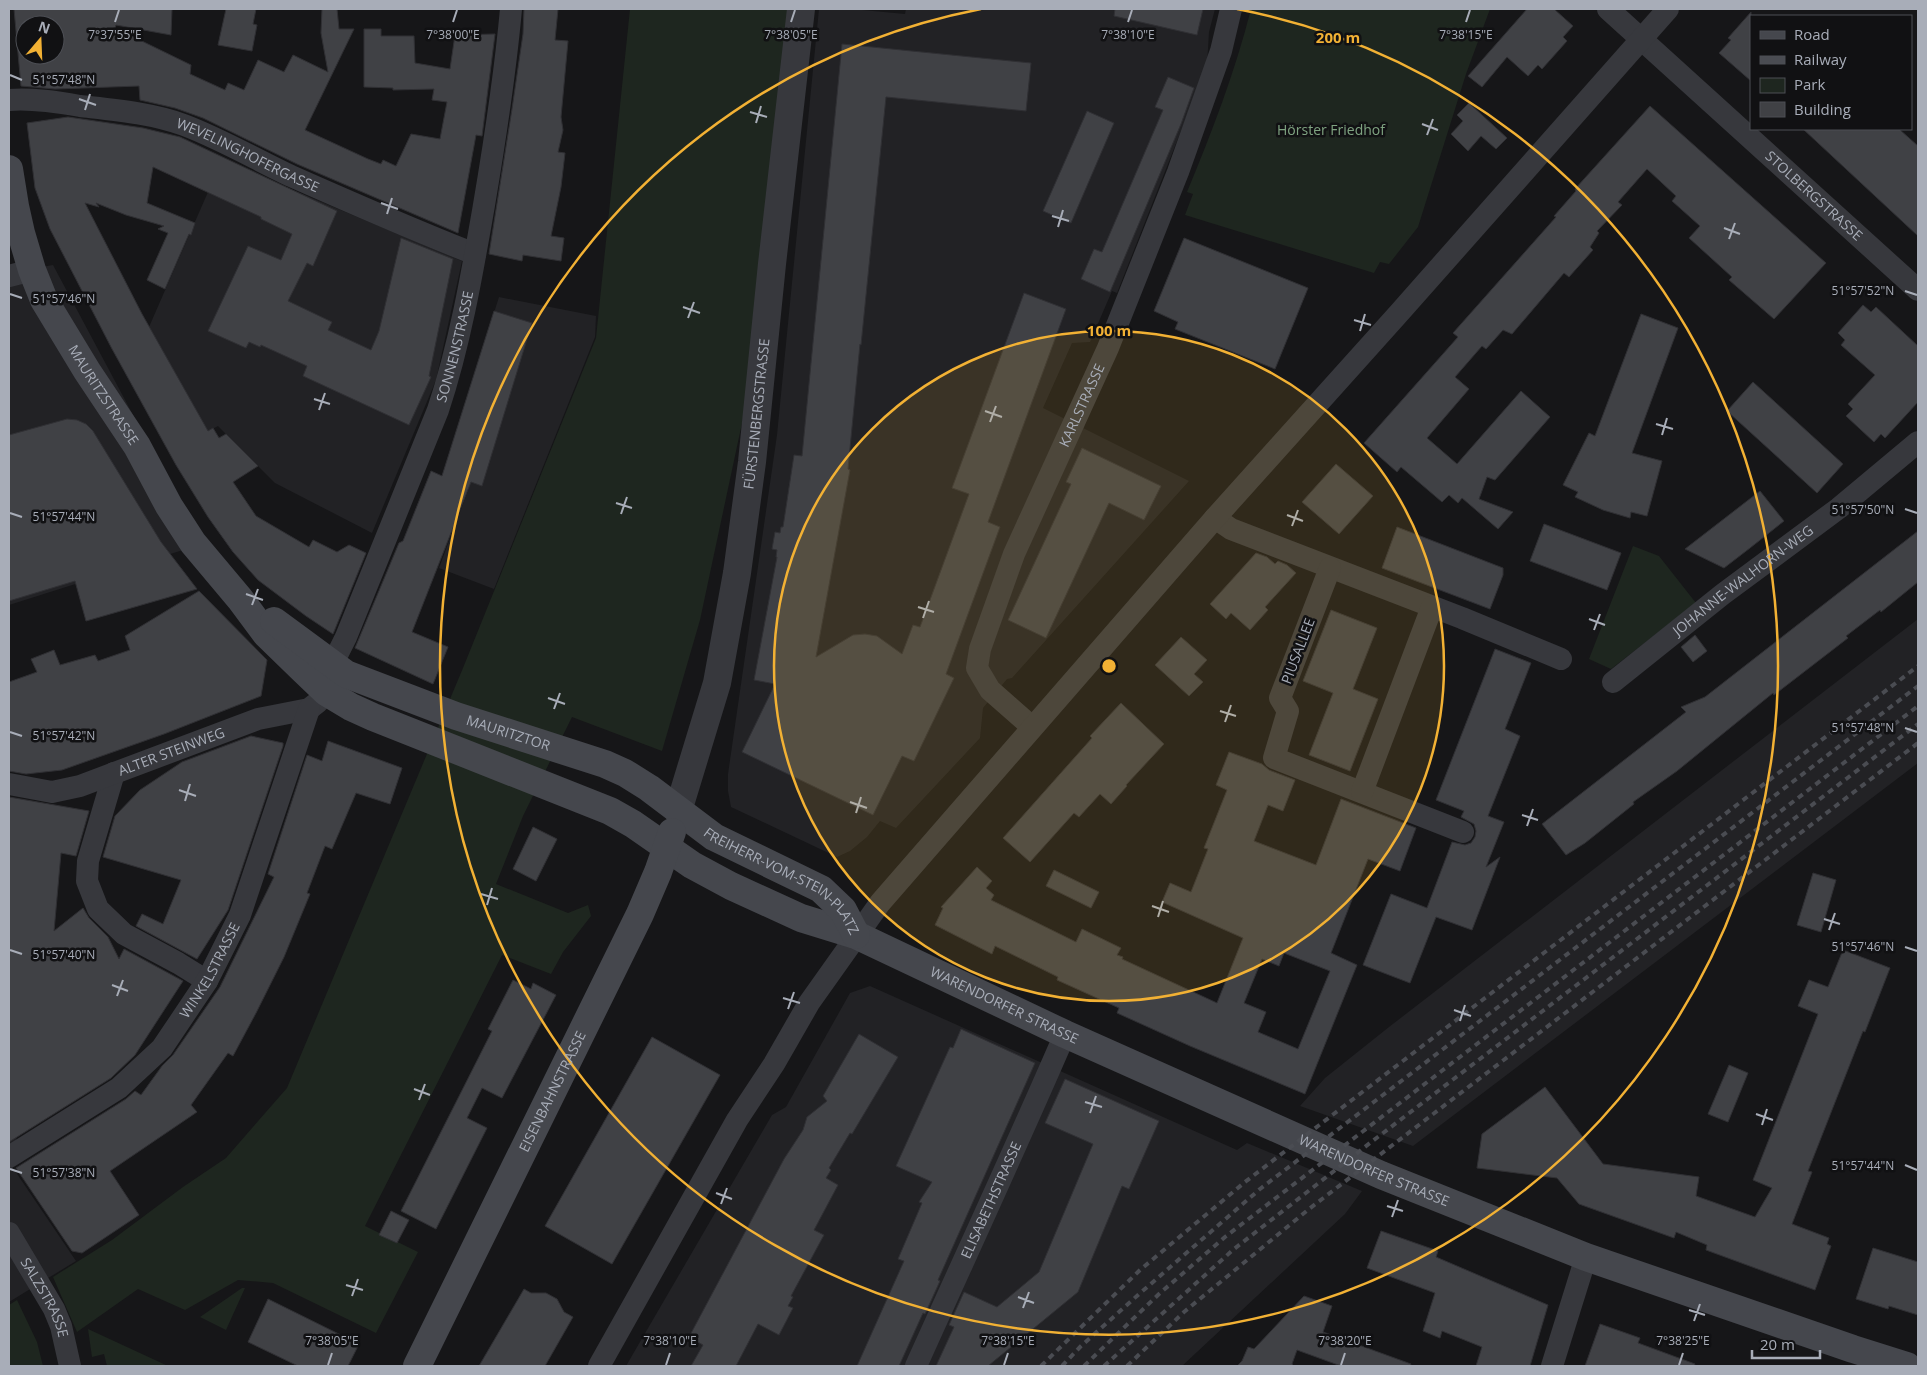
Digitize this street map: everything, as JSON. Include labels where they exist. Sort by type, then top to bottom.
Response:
[{"type":"main road","name":"MAURITZSTRASSE","points":[[9,169],[20,273],[44,300],[87,371],[137,446],[169,506],[203,556],[240,599],[318,701]]},
{"type":"main road","name":"MAURITZSTRASSE","points":[[240,599],[278,624],[332,664]]},
{"type":"main road","name":"MAURITZTOR","points":[[332,664],[351,676],[456,716],[605,764],[625,773],[649,788],[678,811]]},
{"type":"main road","points":[[318,701],[351,707],[610,811],[633,824],[666,847]]},
{"type":"main road","name":"EISENBAHNSTRASSE","points":[[417,1366],[640,914],[678,811]]},
{"type":"main road","name":"FREIHERR-VOM-STEIN-PLATZ","points":[[678,811],[714,837],[821,890],[843,910],[856,935]]},
{"type":"main road","name":"FREIHERR-VOM-STEIN-PLATZ","points":[[666,847],[713,876],[792,914],[856,935]]},
{"type":"main road","name":"WARENDORFER STRASSE","points":[[856,935],[1065,1034],[1381,1175],[1850,1358],[1907,1366]]},
{"type":"street","name":"SONNENSTRASSE","points":[[332,664],[346,637],[438,410],[448,380],[475,254],[501,103],[511,9]]},
{"type":"street","name":"FÜRSTENBERGSTRASSE","points":[[678,811],[716,683],[737,573],[752,462],[801,9]]},
{"type":"street","name":"KARLSTRASSE","points":[[1032,727],[990,690],[977,668],[980,649],[1014,554],[1108,348],[1178,172],[1221,52],[1231,9]]},
{"type":"street","name":"STOLBERGSTRASSE","points":[[1608,9],[1918,290]]},
{"type":"street","points":[[599,1366],[737,1120],[774,1064],[810,1003],[880,902],[1215,518],[1668,9]]},
{"type":"street","name":"WEVELINGHOFERGASSE","points":[[9,100],[54,102],[165,119],[185,126],[410,229],[475,254]]},
{"type":"street","name":"JOHANNE-WALHORN-WEG","points":[[1613,682],[1723,594],[1839,508],[1918,442]]},
{"type":"street","points":[[1215,518],[1231,529],[1462,618],[1561,659]]},
{"type":"street","name":"PIUSALLEE","points":[[1330,568],[1280,698],[1288,711],[1274,758],[1463,832]]},
{"type":"street","points":[[1362,792],[1432,607]]},
{"type":"street","name":"ALTER STEINWEG","points":[[9,784],[52,792],[80,786],[258,719],[318,701]]},
{"type":"street","name":"WINKELSTRASSE","points":[[9,1157],[119,1088],[162,1048],[208,981],[240,915],[318,701]]},
{"type":"street","points":[[114,773],[88,860],[87,881],[98,909],[124,934],[208,981]]},
{"type":"street","name":"ELISABETHSTRASSE","points":[[916,1366],[1025,1128],[1065,1034]]},
{"type":"street","name":"SALZSTRASSE","points":[[9,1234],[54,1309],[61,1326],[70,1366]]},
{"type":"street","points":[[1552,1366],[1586,1256]]},
{"type":"shaded area","points":[[819,9],[852,9],[905,14],[906,9],[1215,9],[1209,32],[1207,65],[1117,293],[1112,291],[1090,342],[1072,343],[1043,408],[1189,481],[1012,678],[1007,679],[983,708],[980,738],[896,828],[880,821],[867,837],[850,851],[837,857],[731,807],[728,791],[728,774],[777,435]]},
{"type":"shaded area","points":[[222,160],[462,261],[436,380],[372,533],[275,483],[218,426],[169,452],[111,347],[149,327]]},
{"type":"shaded area","points":[[53,265],[202,544],[9,605],[9,273]]},
{"type":"shaded area","points":[[499,297],[596,316],[595,337],[494,589],[439,568],[469,488],[442,476]]},
{"type":"shaded area","points":[[1918,619],[1918,763],[1413,1146],[1300,1106],[1325,1078],[1389,1027]]},
{"type":"shaded area","points":[[870,986],[1237,1150],[1247,1143],[1362,1191],[1345,1214],[1182,1366],[626,1366],[772,1115],[786,1107],[850,993]]},
{"type":"shaded area","points":[[9,1016],[24,1074],[13,1168],[76,1261],[9,1302]]},
{"type":"green space","points":[[630,9],[790,9],[745,409],[700,620],[662,751],[572,717],[523,816],[496,884],[568,913],[588,905],[591,916],[563,952],[551,974],[502,955],[365,1226],[418,1252],[376,1333],[273,1283],[238,1280],[185,1310],[138,1289],[77,1332],[53,1277],[112,1240],[183,1187],[226,1158],[287,1088],[463,668],[596,338]]},
{"type":"green space","name":"Hörster Friedhof","points":[[1251,9],[1490,9],[1466,74],[1418,227],[1389,264],[1380,262],[1374,273],[1185,215],[1193,194],[1187,192],[1222,102],[1238,56]]},
{"type":"green space","points":[[1633,546],[1659,556],[1696,603],[1611,669],[1589,659]]},
{"type":"green space","points":[[242,1288],[245,1288],[226,1330],[200,1317]]},
{"type":"green space","points":[[17,1300],[37,1342],[43,1366],[9,1366],[9,1305]]},
{"type":"green space","points":[[88,1329],[168,1366],[107,1366],[104,1354],[92,1357]]},
{"type":"building","points":[[14,9],[172,9],[171,35],[116,25],[115,28],[191,65],[190,74],[225,90],[228,83],[244,90],[258,60],[284,72],[293,55],[328,72],[321,33],[322,9],[337,9],[339,29],[354,29],[305,130],[368,159],[381,164],[383,160],[396,166],[411,134],[440,139],[447,102],[432,100],[434,89],[393,90],[393,88],[364,87],[364,29],[381,29],[381,36],[414,36],[415,63],[450,69],[455,35],[495,34],[482,136],[476,135],[458,233],[297,164],[203,118],[175,108],[140,100],[139,86],[55,89],[21,86],[19,65],[65,65],[65,15],[15,15],[15,20]]},
{"type":"building","points":[[226,9],[256,9],[253,24],[257,25],[252,51],[218,45]]},
{"type":"building","points":[[524,9],[558,9],[555,40],[568,41],[561,117],[563,130],[558,152],[565,153],[561,187],[551,236],[564,238],[561,261],[523,255],[522,261],[489,254],[523,34]]},
{"type":"building","points":[[1115,9],[1203,9],[1197,35],[1114,16]]},
{"type":"building","points":[[1527,9],[1554,9],[1573,26],[1563,37],[1567,41],[1542,69],[1538,65],[1528,76],[1507,57],[1482,87],[1468,76]]},
{"type":"building","points":[[1751,12],[1750,80],[1719,53],[1731,40],[1728,38]]},
{"type":"building","points":[[842,44],[1031,63],[1026,111],[886,97],[860,344],[848,469],[850,470],[816,657],[853,635],[865,634],[877,636],[902,654],[913,625],[920,627],[969,494],[952,488],[1024,293],[1066,309],[988,522],[1000,527],[946,674],[954,678],[914,761],[902,756],[873,815],[742,752],[775,684],[754,680],[777,557],[777,550],[772,549],[775,532],[780,533],[781,527],[783,527],[794,455],[802,456]]},
{"type":"building","points":[[1168,77],[1194,88],[1181,124],[1110,292],[1081,279],[1094,249],[1102,252],[1163,110],[1155,107]]},
{"type":"building","points":[[1469,103],[1507,138],[1496,149],[1481,136],[1468,151],[1451,134],[1463,121],[1457,115]]},
{"type":"building","points":[[1650,106],[1826,263],[1774,319],[1729,280],[1732,277],[1689,238],[1700,226],[1672,201],[1676,196],[1647,169],[1618,202],[1622,205],[1597,231],[1599,233],[1590,247],[1593,250],[1569,277],[1564,273],[1512,334],[1503,330],[1486,349],[1482,346],[1455,377],[1469,389],[1427,438],[1457,464],[1521,391],[1550,417],[1495,480],[1487,477],[1479,499],[1513,512],[1498,529],[1462,498],[1458,503],[1449,495],[1442,502],[1401,467],[1397,472],[1364,443],[1458,337],[1453,333],[1556,217],[1554,216],[1576,191],[1575,189]]},
{"type":"building","points":[[1087,111],[1114,123],[1071,223],[1043,211]]},
{"type":"building","points":[[68,117],[143,128],[180,137],[337,211],[313,266],[307,263],[288,301],[332,322],[328,330],[371,350],[379,331],[401,238],[453,259],[429,376],[431,377],[409,425],[303,376],[307,366],[261,345],[260,347],[249,342],[246,348],[208,331],[248,246],[281,260],[292,234],[261,219],[261,217],[153,167],[147,203],[195,223],[165,289],[147,280],[168,233],[158,229],[164,226],[126,215],[96,203],[99,207],[85,203],[142,314],[208,431],[213,428],[219,438],[226,434],[258,466],[233,482],[256,516],[309,547],[313,540],[337,552],[349,545],[366,553],[333,634],[258,580],[233,552],[208,517],[176,465],[111,347],[50,229],[35,188],[27,123]]},
{"type":"building","points":[[1804,130],[1900,130],[1918,146],[1918,236]]},
{"type":"building","points":[[1184,238],[1308,288],[1275,369],[1175,329],[1178,322],[1154,311]]},
{"type":"building","points":[[1863,305],[1871,312],[1876,307],[1918,346],[1918,402],[1885,438],[1881,434],[1874,442],[1846,416],[1853,409],[1848,404],[1875,375],[1841,345],[1845,340],[1838,333]]},
{"type":"building","points":[[494,311],[532,323],[482,486],[471,482],[412,632],[448,647],[433,684],[355,648],[399,543],[403,541],[431,471],[442,476]]},
{"type":"building","points":[[1641,314],[1678,328],[1632,453],[1662,461],[1647,516],[1631,512],[1630,518],[1603,510],[1575,497],[1578,492],[1563,485],[1589,433],[1595,436]]},
{"type":"building","points":[[1753,382],[1843,464],[1817,493],[1727,411]]},
{"type":"building","points":[[67,419],[77,420],[86,424],[93,431],[161,542],[197,589],[86,621],[75,581],[9,601],[9,435]]},
{"type":"building","points":[[1082,448],[1161,486],[1144,520],[1109,503],[1046,638],[1008,620],[1071,484],[1066,482]]},
{"type":"building","points":[[1336,464],[1373,496],[1339,534],[1302,502]]},
{"type":"building","points":[[1760,491],[1784,521],[1750,548],[1724,568],[1685,549]]},
{"type":"building","points":[[1544,524],[1621,553],[1607,590],[1530,561]]},
{"type":"building","points":[[1397,527],[1503,568],[1503,575],[1490,609],[1382,568]]},
{"type":"building","points":[[1918,531],[1918,582],[1881,612],[1880,610],[1846,636],[1848,638],[1774,695],[1773,693],[1677,771],[1633,802],[1634,804],[1585,843],[1566,855],[1542,824],[1686,712],[1681,707],[1705,697]]},
{"type":"building","points":[[1256,553],[1267,557],[1275,564],[1278,561],[1287,565],[1296,573],[1265,607],[1268,610],[1250,630],[1231,613],[1226,619],[1210,604]]},
{"type":"building","points":[[199,591],[267,660],[261,696],[164,734],[62,770],[26,774],[9,771],[9,682],[37,672],[31,659],[54,650],[60,665],[95,655],[98,661],[130,650],[125,636]]},
{"type":"building","points":[[1331,610],[1377,628],[1353,689],[1378,699],[1350,771],[1309,755],[1333,693],[1303,681]]},
{"type":"building","points":[[1695,635],[1707,651],[1693,662],[1681,647]]},
{"type":"building","points":[[1181,637],[1207,660],[1194,674],[1203,682],[1189,696],[1155,665]]},
{"type":"building","points":[[1495,649],[1531,663],[1505,729],[1520,736],[1488,816],[1504,822],[1486,867],[1500,857],[1472,930],[1436,917],[1410,983],[1363,965],[1391,894],[1427,908],[1452,842],[1465,845],[1471,843],[1475,837],[1474,824],[1461,817],[1464,811],[1436,800]]},
{"type":"building","points":[[1121,703],[1164,744],[1111,804],[1100,794],[1079,817],[1074,813],[1030,862],[1003,838],[1092,738],[1090,736]]},
{"type":"building","points":[[251,736],[283,743],[283,746],[228,910],[197,959],[136,926],[142,914],[163,924],[181,880],[103,857],[115,816],[140,790],[182,762]]},
{"type":"building","points":[[328,741],[402,768],[390,804],[356,793],[332,849],[325,846],[307,893],[310,894],[284,957],[233,1056],[228,1053],[191,1105],[197,1112],[110,1171],[139,1215],[82,1253],[72,1251],[16,1168],[126,1099],[135,1091],[141,1095],[162,1066],[173,1055],[220,987],[274,877],[268,874],[307,755],[322,761]]},
{"type":"building","points":[[1229,752],[1262,764],[1269,770],[1295,780],[1283,811],[1268,805],[1254,841],[1316,865],[1341,799],[1416,828],[1400,871],[1368,859],[1331,953],[1357,965],[1305,1094],[1117,1013],[1119,1008],[1057,980],[1058,977],[995,946],[992,954],[935,925],[943,908],[941,907],[977,867],[992,881],[986,888],[994,895],[991,900],[1076,942],[1082,929],[1121,948],[1117,955],[1123,957],[1122,959],[1217,1003],[1243,938],[1162,902],[1170,883],[1191,892],[1208,849],[1204,848],[1227,790],[1216,785]],"holes":[[[1284,953],[1330,971],[1298,1049],[1258,1032],[1266,1012],[1244,1003],[1262,959],[1279,966]]]},
{"type":"building","points":[[9,797],[89,811],[76,856],[61,853],[54,931],[83,908],[89,918],[108,937],[119,959],[124,949],[183,981],[135,1055],[111,1078],[9,1142]]},
{"type":"building","points":[[533,827],[557,839],[536,881],[513,869]]},
{"type":"building","points":[[1054,870],[1099,892],[1091,908],[1046,886]]},
{"type":"building","points":[[1813,873],[1836,880],[1821,932],[1797,925]]},
{"type":"building","points":[[1843,950],[1890,968],[1808,1171],[1812,1172],[1792,1224],[1829,1238],[1827,1244],[1831,1246],[1815,1290],[1706,1250],[1707,1245],[1676,1232],[1674,1238],[1579,1204],[1557,1178],[1477,1168],[1482,1134],[1545,1087],[1603,1164],[1699,1177],[1696,1196],[1755,1217],[1772,1188],[1753,1180],[1818,1014],[1798,1006],[1809,980],[1828,987]]},
{"type":"building","points":[[513,980],[531,989],[533,983],[556,995],[502,1098],[482,1088],[467,1118],[487,1128],[436,1229],[401,1211],[492,1031],[488,1029]]},
{"type":"building","points":[[961,1029],[1035,1063],[938,1280],[940,1281],[899,1366],[857,1366],[904,1261],[898,1259],[922,1203],[919,1202],[932,1182],[896,1166],[950,1047],[953,1048]]},
{"type":"building","points":[[859,1034],[898,1057],[852,1134],[850,1133],[829,1168],[831,1170],[826,1178],[838,1185],[814,1230],[824,1235],[791,1296],[793,1297],[788,1306],[793,1308],[779,1335],[758,1324],[736,1366],[691,1366],[703,1345],[689,1337],[784,1159],[803,1130],[807,1117],[827,1101],[823,1096]]},
{"type":"building","points":[[652,1037],[720,1075],[612,1264],[545,1226]]},
{"type":"building","points":[[1729,1065],[1748,1073],[1728,1122],[1708,1114]]},
{"type":"building","points":[[1065,1079],[1159,1121],[1129,1189],[1122,1186],[1078,1292],[988,1366],[936,1366],[954,1327],[949,1325],[964,1292],[997,1307],[1039,1272],[1093,1144],[1045,1123]]},
{"type":"building","points":[[391,1211],[409,1220],[397,1243],[379,1235]]},
{"type":"building","points":[[1381,1231],[1438,1251],[1436,1257],[1548,1305],[1530,1366],[1476,1366],[1482,1347],[1442,1331],[1440,1338],[1423,1331],[1435,1293],[1367,1268]]},
{"type":"building","points":[[1873,1248],[1918,1262],[1918,1315],[1889,1306],[1888,1309],[1856,1299]]},
{"type":"building","points":[[524,1289],[531,1293],[546,1293],[557,1299],[564,1312],[573,1317],[545,1366],[479,1366]]},
{"type":"building","points":[[1304,1296],[1332,1306],[1323,1332],[1411,1364],[1410,1366],[1341,1366],[1297,1350],[1292,1364],[1294,1366],[1237,1366],[1242,1361],[1248,1347],[1254,1349]]},
{"type":"building","points":[[268,1299],[359,1344],[348,1366],[298,1366],[248,1342]]},
{"type":"building","points":[[1600,1324],[1640,1338],[1638,1343],[1695,1364],[1694,1366],[1585,1366]]},
{"type":"railway","points":[[1041,1366],[1140,1270],[1245,1182],[1918,666]]},
{"type":"railway","points":[[1062,1366],[1081,1346],[1138,1295],[1260,1189],[1918,686]]},
{"type":"railway","points":[[1084,1366],[1159,1294],[1225,1237],[1918,706]]},
{"type":"railway","points":[[1104,1366],[1234,1249],[1918,724]]},
{"type":"railway","points":[[1127,1366],[1184,1312],[1309,1209],[1918,743]]}]
